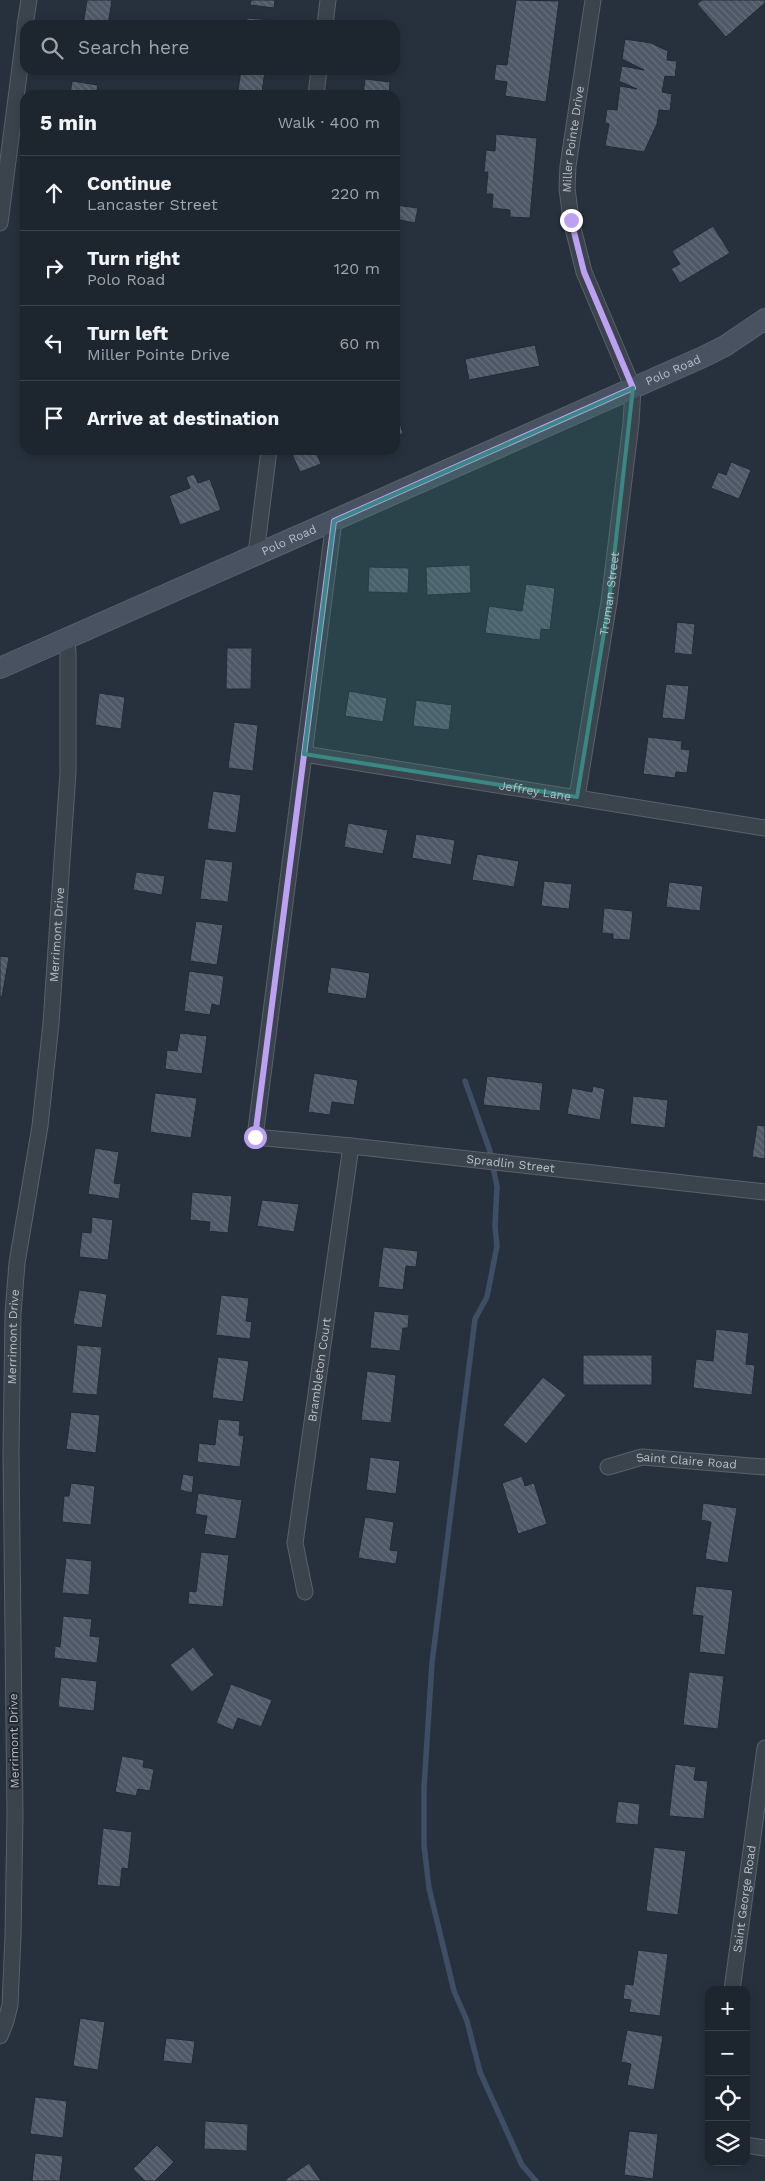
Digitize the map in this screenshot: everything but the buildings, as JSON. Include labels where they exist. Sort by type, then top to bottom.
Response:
[{"type":"main road","name":"Polo Road","points":[[0,668],[710,354],[765,319]]},
{"type":"street","points":[[26,20],[29,0]]},
{"type":"street","points":[[326,20],[328,0]]},
{"type":"street","name":"Miller Pointe Drive","points":[[593,0],[568,166],[567,188],[571,220],[584,272],[633,388]]},
{"type":"street","points":[[0,223],[20,66]]},
{"type":"street","points":[[317,90],[318,75]]},
{"type":"street","name":"Truman Street","points":[[576,797],[609,602],[631,423],[633,388]]},
{"type":"street","points":[[256,554],[268,455]]},
{"type":"street","points":[[304,754],[334,521]]},
{"type":"street","name":"Merrimont Drive","points":[[0,2036],[10,2005],[13,1936],[15,1816],[11,1452],[13,1314],[17,1263],[40,1126],[51,1023],[68,772],[68,652],[66,638]]},
{"type":"street","name":"Jeffrey Lane","points":[[304,754],[765,828]]},
{"type":"street","name":"Spradlin Street","points":[[304,754],[255,1137],[765,1192]]},
{"type":"street","name":"Brambleton Court","points":[[305,1592],[295,1543],[351,1146]]},
{"type":"street","name":"Saint Claire Road","points":[[608,1467],[642,1457],[765,1467]]},
{"type":"street","name":"Saint George Road","points":[[733,1986],[765,1748]]},
{"type":"street","points":[[750,2146],[765,2148]]},
{"type":"highlighted area","points":[[633,388],[609,602],[577,797],[304,754],[334,521]]},
{"type":"waterway","points":[[465,1081],[490,1151],[497,1187],[495,1226],[497,1246],[487,1297],[475,1319],[432,1663],[424,1788],[424,1845],[429,1888],[454,1991],[467,2021],[480,2072],[522,2165],[536,2181]]},
{"type":"route","points":[[255,1137],[334,521],[633,388],[584,272],[571,220]]}]
